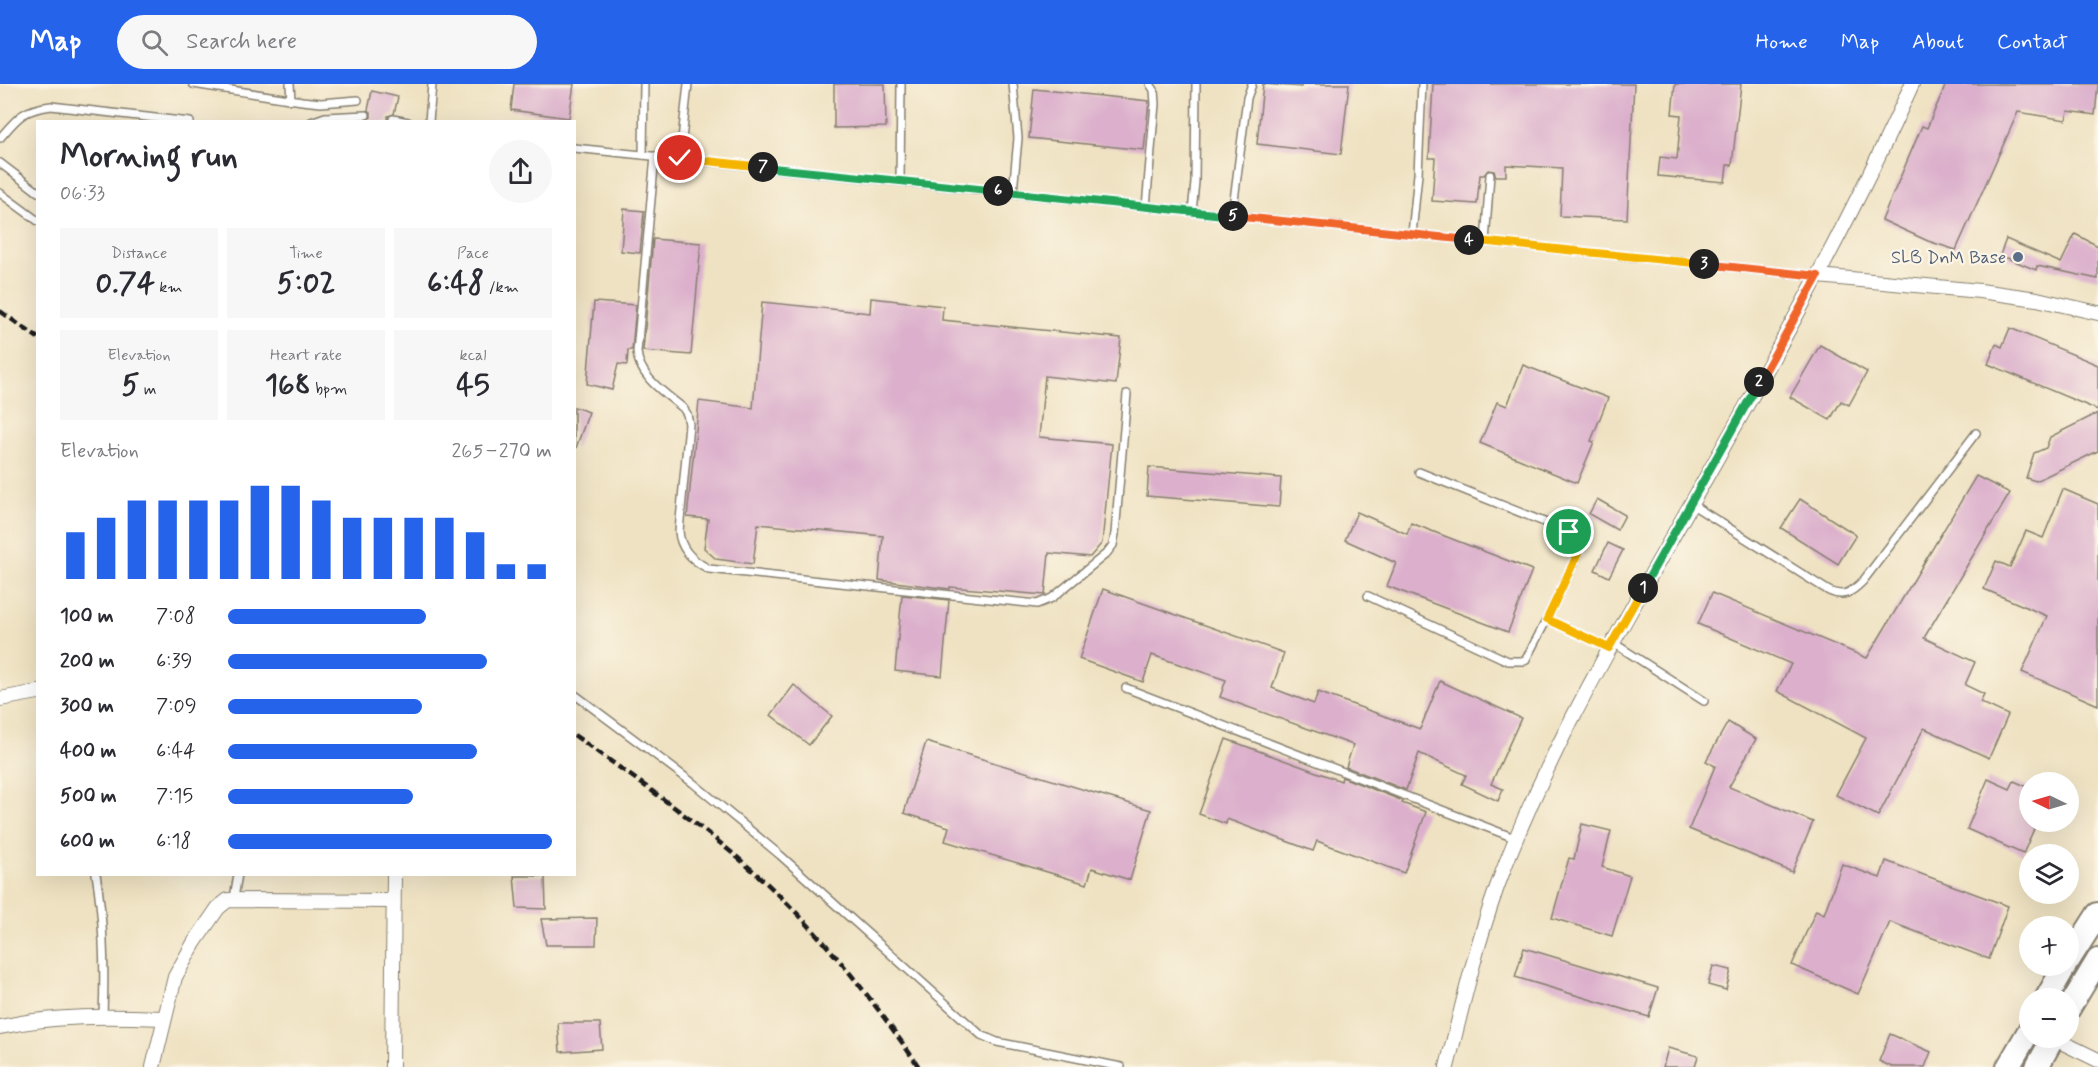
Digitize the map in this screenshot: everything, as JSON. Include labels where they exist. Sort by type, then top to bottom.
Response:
[{"type":"main road","points":[[2079,944],[2098,915]]},
{"type":"main road","points":[[2079,992],[2098,960]]},
{"type":"main road","points":[[2008,1067],[2019,1048]]},
{"type":"main road","points":[[2037,1067],[2047,1048]]},
{"type":"street","points":[[1447,1067],[1480,940],[1497,888],[1546,774],[1610,645],[1818,276],[1912,84]]},
{"type":"street","points":[[1818,276],[1980,291],[2037,299],[2098,313]]},
{"type":"street","points":[[0,699],[36,692]]},
{"type":"street","points":[[392,1067],[394,876]]},
{"type":"street","points":[[153,1067],[175,977],[194,943],[219,908],[228,900],[234,898],[393,901]]},
{"type":"street","points":[[0,1027],[35,1020],[103,1016],[164,1018]]},
{"type":"street","points":[[2073,1048],[2098,1060]]},
{"type":"lane","points":[[193,84],[321,103],[358,100]]},
{"type":"lane","points":[[290,84],[291,100]]},
{"type":"lane","points":[[429,120],[432,84]]},
{"type":"lane","points":[[644,84],[644,155]]},
{"type":"lane","points":[[680,158],[688,84]]},
{"type":"lane","points":[[900,181],[901,84]]},
{"type":"lane","points":[[1013,84],[1018,124],[1013,192]]},
{"type":"lane","points":[[1146,207],[1155,104],[1154,90],[1150,84]]},
{"type":"lane","points":[[1192,212],[1195,182],[1196,84]]},
{"type":"lane","points":[[1233,216],[1247,98],[1252,84]]},
{"type":"lane","points":[[1413,234],[1422,84]]},
{"type":"lane","points":[[0,138],[21,114],[36,108],[51,106],[173,120]]},
{"type":"lane","points":[[317,120],[325,117],[366,115]]},
{"type":"lane","points":[[393,119],[398,120]]},
{"type":"lane","points":[[576,148],[1818,276]]},
{"type":"lane","points":[[655,156],[637,352],[638,361],[647,376],[687,414],[689,424],[678,531],[679,542],[684,550],[699,564],[709,569],[1043,603],[1106,554],[1113,545],[1127,394]]},
{"type":"lane","points":[[0,163],[36,190]]},
{"type":"lane","points":[[1485,242],[1490,175]]},
{"type":"lane","points":[[0,193],[36,220]]},
{"type":"lane","points":[[1691,504],[1829,591],[1841,595],[1848,593],[1863,581],[1976,433]]},
{"type":"lane","points":[[1368,596],[1508,661],[1525,661],[1580,549],[1578,538],[1569,532],[1419,472]]},
{"type":"lane","points":[[1547,619],[1610,645],[1704,701]]},
{"type":"lane","points":[[1126,688],[1517,838]]},
{"type":"lane","points":[[576,695],[693,783],[771,848],[981,1035],[997,1041],[1121,1067]]},
{"type":"lane","points":[[96,876],[105,954],[103,1016]]},
{"type":"lane","points":[[234,898],[238,876]]},
{"type":"building","points":[[514,84],[574,84],[569,118],[511,110]]},
{"type":"building","points":[[834,84],[885,84],[886,127],[834,128]]},
{"type":"building","points":[[1263,84],[1301,87],[1301,84],[1349,84],[1341,154],[1257,144]]},
{"type":"building","points":[[1433,84],[1634,84],[1627,219],[1560,216],[1562,168],[1506,165],[1506,176],[1496,176],[1494,171],[1488,170],[1484,175],[1480,175],[1477,204],[1432,201],[1435,158],[1429,158]]},
{"type":"building","points":[[1675,84],[1741,84],[1732,165],[1727,165],[1725,182],[1658,176],[1660,157],[1677,159],[1681,115],[1672,114]]},
{"type":"building","points":[[1946,84],[2098,84],[2095,115],[2068,111],[2066,120],[2018,112],[1956,250],[1928,241],[1882,220],[1922,126],[1927,128]]},
{"type":"building","points":[[1034,89],[1149,101],[1144,150],[1029,138]]},
{"type":"building","points":[[372,91],[398,97],[394,114],[388,116],[388,120],[367,120],[371,117],[371,112],[368,110]]},
{"type":"building","points":[[624,209],[644,211],[640,253],[621,251]]},
{"type":"building","points":[[2075,234],[2098,246],[2098,279],[2037,266],[2036,270],[2000,255],[2006,239],[2061,263]]},
{"type":"building","points":[[653,239],[701,243],[691,355],[643,351]]},
{"type":"building","points":[[871,298],[943,306],[942,320],[1121,338],[1116,384],[1045,376],[1039,437],[1112,444],[1102,543],[1090,557],[1049,553],[1045,595],[950,587],[950,589],[879,580],[883,536],[758,524],[753,564],[716,559],[704,548],[708,519],[687,517],[699,401],[753,408],[762,302],[870,313]]},
{"type":"building","points":[[594,302],[636,305],[632,350],[628,350],[627,365],[618,364],[612,390],[587,384]]},
{"type":"building","points":[[2010,328],[2098,365],[2098,410],[1988,364],[1996,344],[2002,347]]},
{"type":"building","points":[[1820,345],[1867,372],[1849,405],[1841,401],[1830,420],[1790,397]]},
{"type":"building","points":[[1523,365],[1608,398],[1591,441],[1594,442],[1577,483],[1480,443],[1497,402],[1507,406]]},
{"type":"building","points":[[576,408],[589,412],[576,448]]},
{"type":"building","points":[[2098,413],[2098,451],[2036,481],[2026,478],[2034,453],[2046,448],[2050,437]]},
{"type":"building","points":[[1149,467],[1281,478],[1279,507],[1147,496]]},
{"type":"building","points":[[1976,476],[2010,493],[1924,638],[1975,662],[1965,685],[1984,694],[1980,702],[2008,715],[1989,758],[1924,728],[1878,816],[1836,795],[1866,738],[1777,691],[1791,664],[1698,624],[1712,593],[1867,658]]},
{"type":"building","points":[[2063,489],[2098,504],[2098,705],[2022,672],[2047,616],[1984,589],[1996,561],[2010,567],[2026,531],[2043,538]]},
{"type":"building","points":[[1597,499],[1625,515],[1617,530],[1589,514]]},
{"type":"building","points":[[1800,499],[1856,535],[1838,564],[1781,528]]},
{"type":"building","points":[[1357,512],[1407,534],[1411,523],[1532,570],[1508,632],[1387,586],[1396,563],[1345,540]]},
{"type":"building","points":[[1608,543],[1623,550],[1609,577],[1595,570]]},
{"type":"building","points":[[1103,589],[1284,653],[1272,688],[1314,704],[1318,692],[1420,729],[1440,681],[1521,718],[1491,784],[1503,789],[1498,801],[1462,784],[1466,775],[1419,753],[1406,790],[1346,767],[1353,745],[1220,697],[1226,680],[1152,655],[1143,682],[1079,659]]},
{"type":"building","points":[[902,595],[949,600],[942,676],[895,671]]},
{"type":"building","points":[[794,685],[832,716],[809,745],[771,715]]},
{"type":"building","points":[[1728,722],[1756,739],[1729,787],[1813,822],[1792,872],[1689,829],[1715,766],[1706,761]]},
{"type":"building","points":[[1226,739],[1341,781],[1342,777],[1426,812],[1404,873],[1317,841],[1313,851],[1227,819],[1226,824],[1199,814]]},
{"type":"building","points":[[926,742],[1151,810],[1130,880],[1092,868],[1087,884],[945,841],[949,827],[904,813]]},
{"type":"building","points":[[1988,779],[2010,789],[2014,781],[2019,783],[2019,832],[2033,832],[2027,844],[2019,844],[2019,852],[1967,829]]},
{"type":"building","points":[[1582,824],[1611,831],[1602,867],[1630,876],[1612,936],[1552,918],[1569,858],[1574,859]]},
{"type":"building","points":[[1886,861],[2008,906],[1989,959],[1890,922],[1858,994],[1792,965],[1816,910],[1824,914],[1842,864],[1880,878]]},
{"type":"building","points":[[514,876],[545,876],[546,909],[517,908]]},
{"type":"building","points":[[597,918],[596,945],[546,945],[541,919]]},
{"type":"building","points":[[1524,948],[1658,988],[1649,1017],[1515,977]]},
{"type":"building","points":[[1713,966],[1731,970],[1726,990],[1708,985]]},
{"type":"building","points":[[558,1023],[600,1023],[602,1049],[560,1052]]},
{"type":"building","points":[[1890,1034],[1931,1052],[1925,1067],[1892,1067],[1879,1061]]},
{"type":"building","points":[[1668,1048],[1698,1056],[1695,1067],[1663,1067]]},
{"type":"railway","points":[[0,311],[36,337]]},
{"type":"railway","points":[[576,736],[710,835],[785,901],[856,981],[919,1067]]},
{"type":"place","name":"SLB DnM Base","points":[[2018,257]]},
{"type":"route","points":[[680,158],[1818,276],[1609,648],[1547,619],[1580,549],[1578,538],[1569,532]]}]
